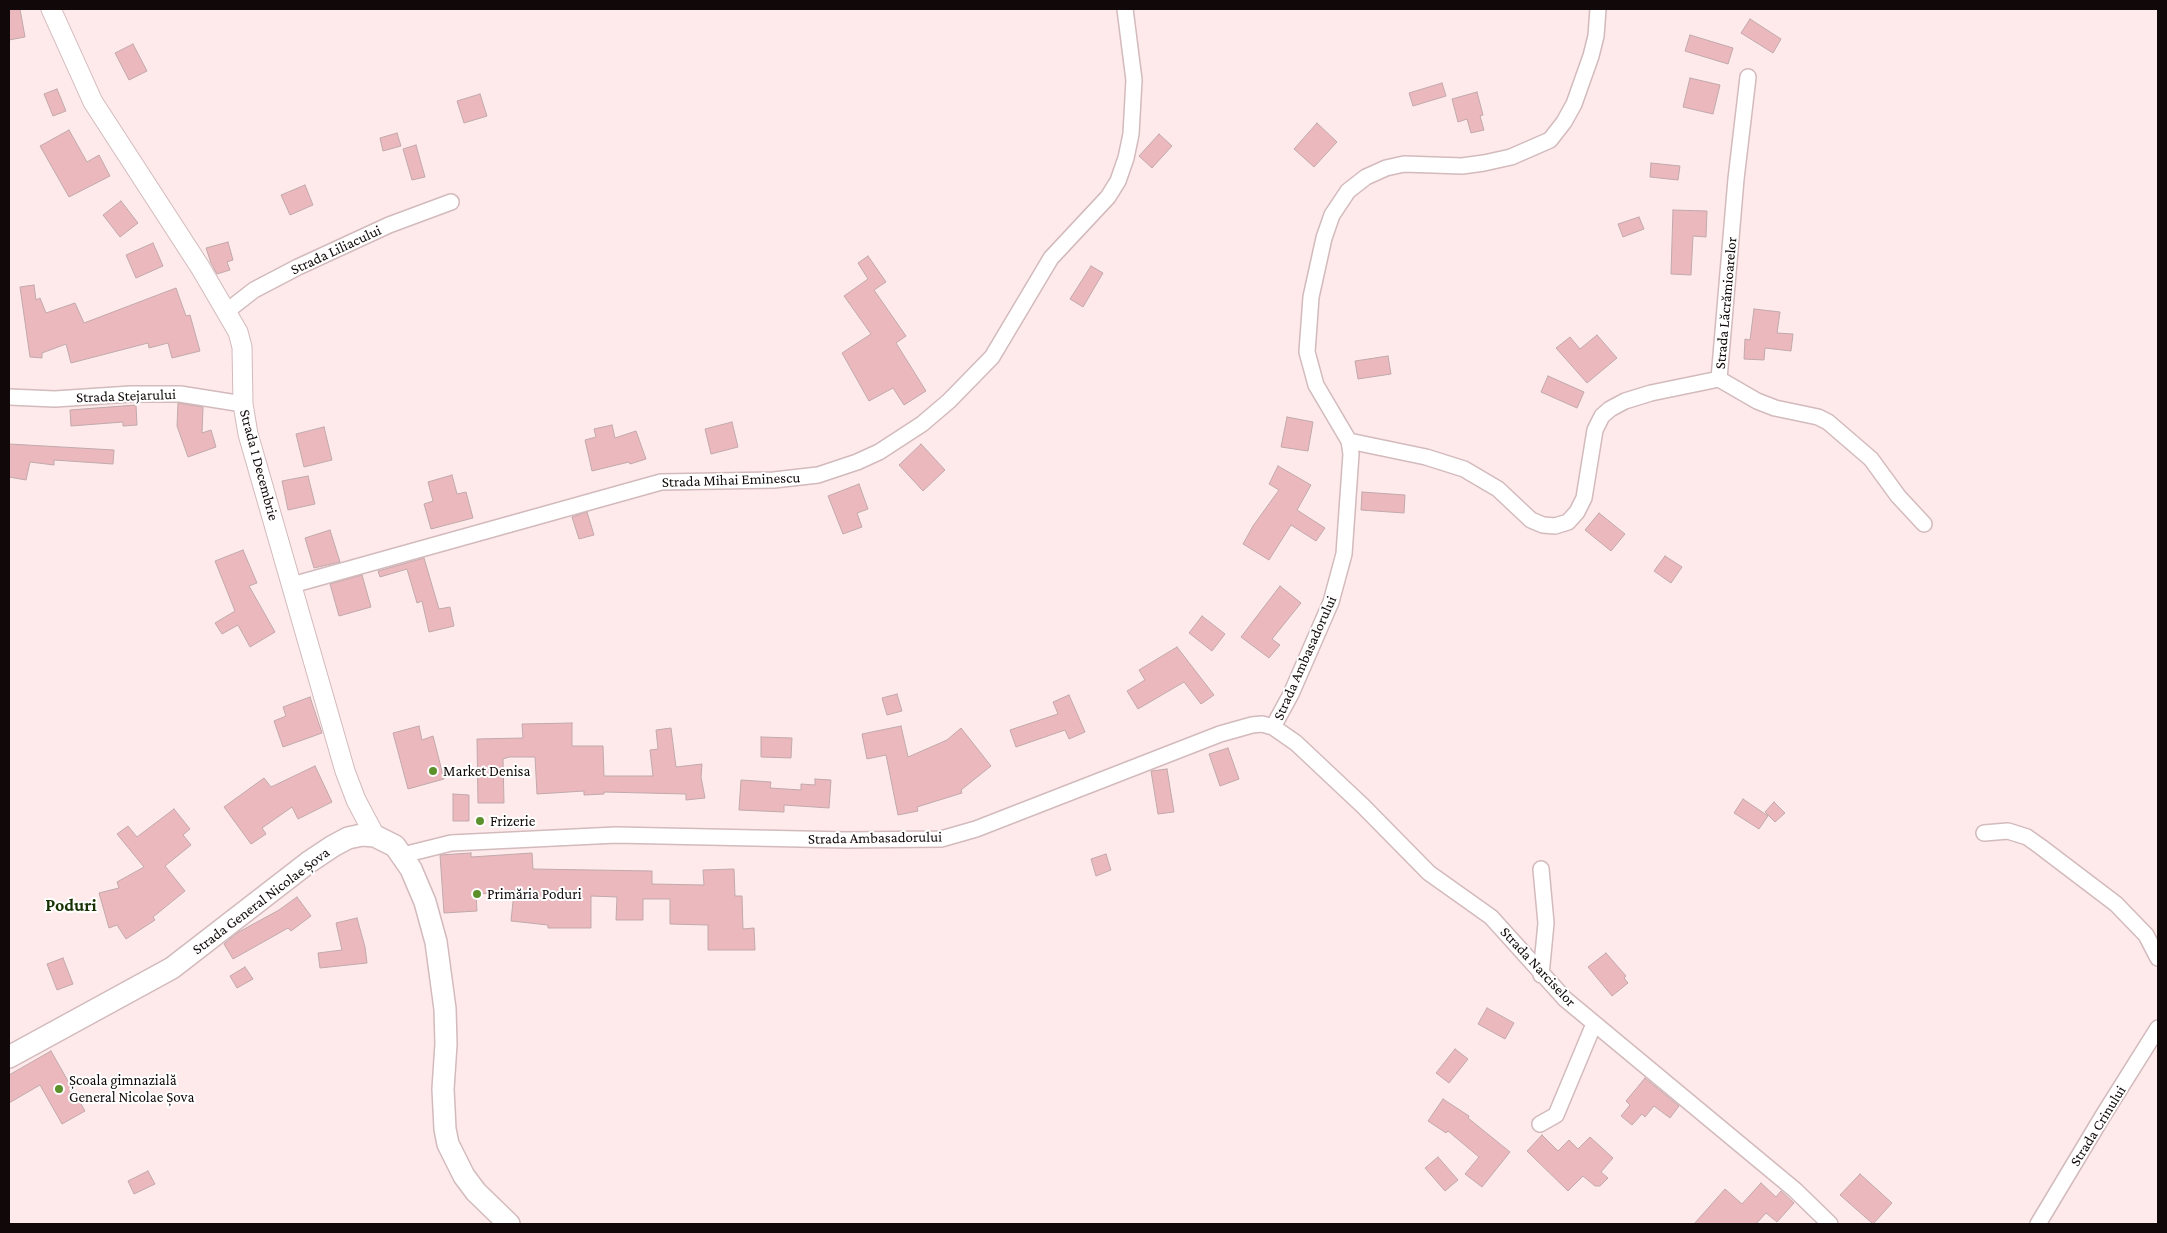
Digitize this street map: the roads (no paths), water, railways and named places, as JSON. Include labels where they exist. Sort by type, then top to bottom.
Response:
[{"type":"main road","name":"Strada General Nicolae Șova","points":[[9,1057],[172,968],[309,862],[333,846],[348,838],[362,835],[375,836]]},
{"type":"main road","points":[[375,836],[395,846],[412,869],[425,902],[440,961],[446,1027],[443,1089],[445,1129],[448,1144],[464,1176],[472,1187],[509,1224]]},
{"type":"street","name":"Strada 1 Decembrie","points":[[51,9],[80,78],[96,108],[227,311],[238,332],[242,347],[243,404],[248,434],[345,771],[356,800],[375,836]]},
{"type":"street","name":"Strada Mihai Eminescu","points":[[292,585],[661,482],[774,480],[818,475],[880,452],[922,424],[949,401],[992,356],[1051,258],[1108,197],[1118,180],[1125,164],[1131,134],[1134,80],[1125,9]]},
{"type":"street","name":"Strada Ambasadorului","points":[[402,855],[451,843],[616,835],[847,840],[941,839],[992,823],[1220,734],[1252,725],[1262,724],[1273,727],[1306,661],[1339,578],[1344,554],[1352,454],[1349,441],[1316,384],[1307,352],[1310,297],[1324,238],[1332,215],[1348,191],[1366,177],[1386,168],[1404,164],[1462,166],[1484,163],[1511,157],[1550,140],[1564,122],[1574,104],[1591,56],[1596,36],[1598,9]]},
{"type":"street","name":"Strada Lăcrămioarelor","points":[[1349,441],[1426,457],[1464,470],[1498,489],[1531,520],[1543,525],[1555,526],[1568,522],[1577,512],[1584,498],[1595,430],[1602,416],[1625,400],[1719,379],[1736,179],[1748,77]]},
{"type":"street","name":"Strada Liliacului","points":[[227,311],[254,290],[298,267],[389,225],[451,202]]},
{"type":"street","points":[[1719,379],[1757,401],[1776,408],[1818,416],[1828,422],[1871,459],[1898,496],[1924,524]]},
{"type":"street","name":"Strada Stejarului","points":[[9,396],[55,399],[131,394],[180,394],[243,404]]},
{"type":"street","name":"Strada Narciselor","points":[[1273,727],[1296,744],[1363,806],[1429,873],[1491,917],[1565,999],[1787,1183],[1830,1224]]},
{"type":"street","points":[[1984,833],[2008,831],[2027,837],[2041,847],[2116,904],[2146,935],[2158,958]]},
{"type":"street","points":[[1541,870],[1546,923],[1542,975]]},
{"type":"street","points":[[1540,1124],[1556,1115],[1594,1024]]},
{"type":"street","name":"Strada Crinului","points":[[2038,1224],[2158,1028]]},
{"type":"place","name":"Market Denisa","points":[[433,771]]},
{"type":"place","name":"Frizerie","points":[[480,821]]},
{"type":"place","name":"Primăria Poduri","points":[[477,894]]},
{"type":"place","name":"Școala gimnazială General Nicolae Șova","points":[[59,1089]]},
{"type":"district","name":"Poduri","points":[[71,905]]}]
